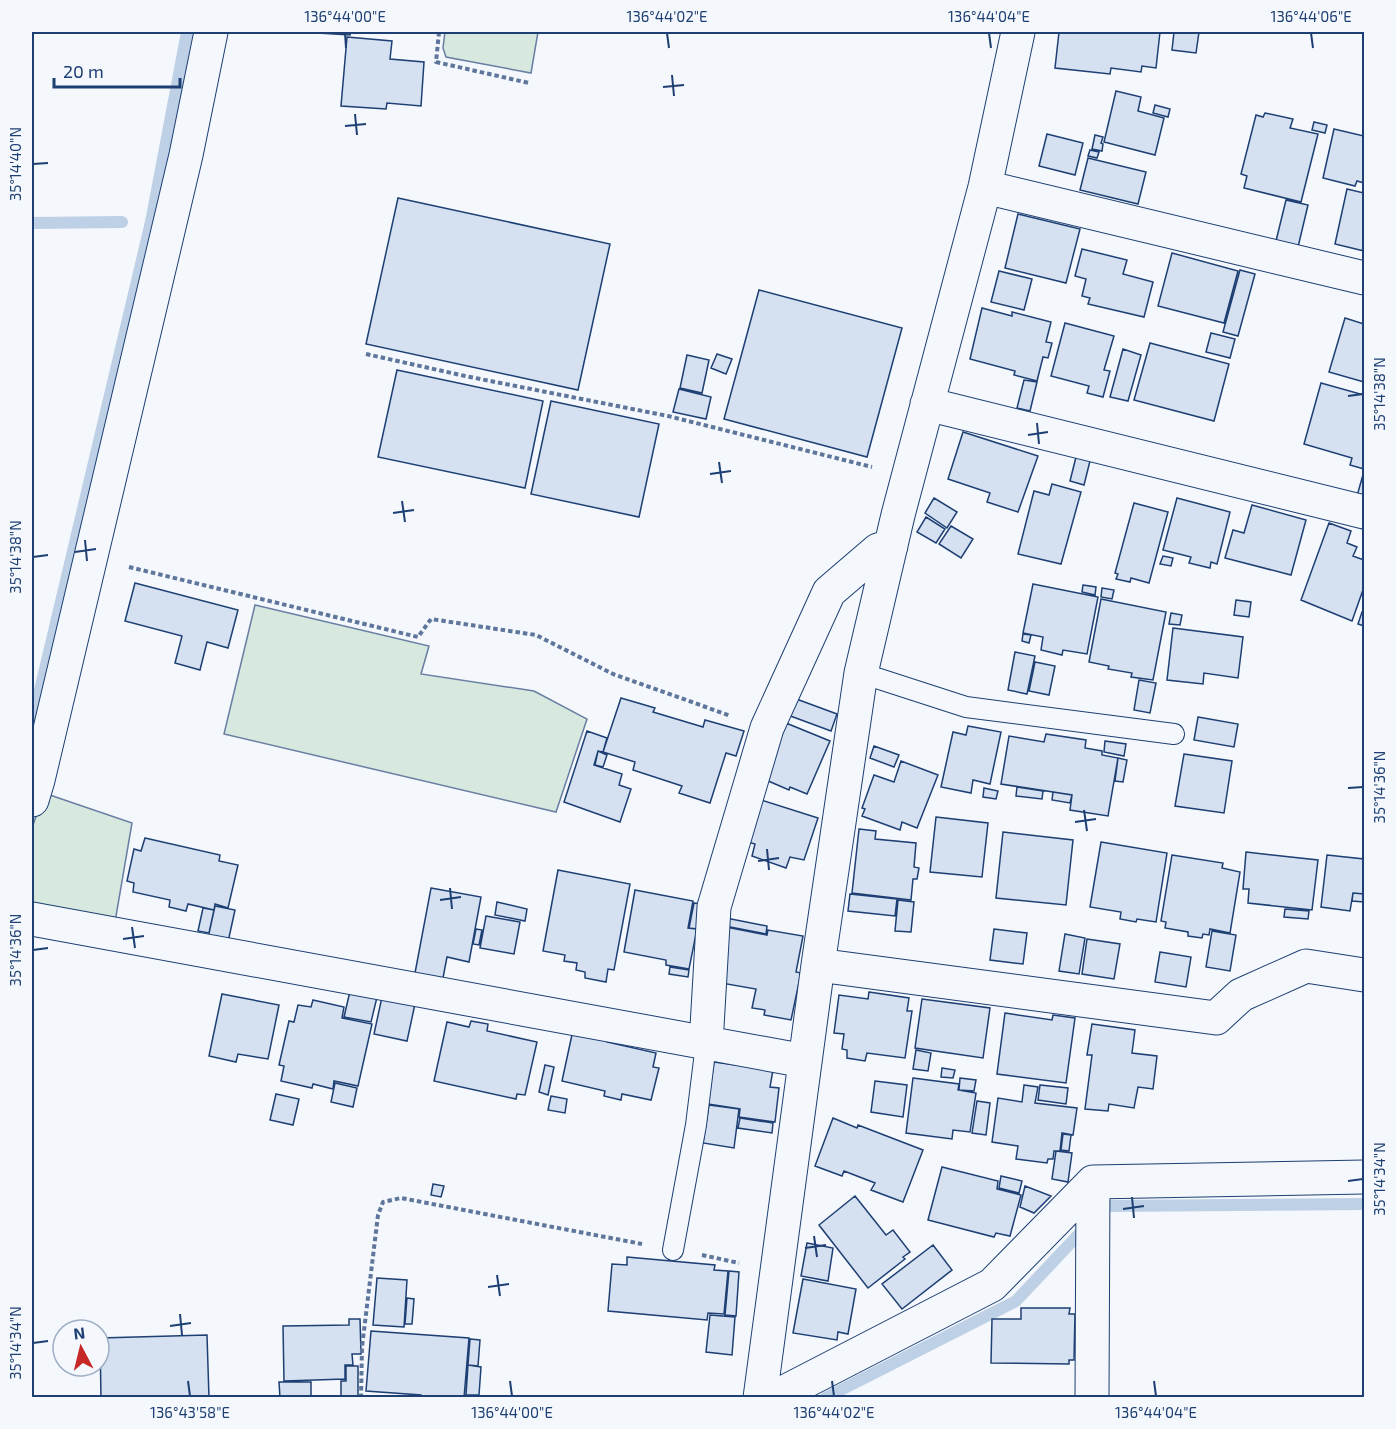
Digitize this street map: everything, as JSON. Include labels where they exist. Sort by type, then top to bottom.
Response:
[{"type":"street","points":[[32,800],[186,155],[212,32]]},
{"type":"street","points":[[760,1398],[818,966],[861,673],[927,404],[985,187],[1018,32]]},
{"type":"street","points":[[985,187],[1365,278]]},
{"type":"street","points":[[927,404],[1365,512]]},
{"type":"street","points":[[706,1044],[714,908],[767,728],[829,592],[878,550],[891,546]]},
{"type":"street","points":[[32,919],[805,1061]]},
{"type":"street","points":[[818,966],[1216,1018],[1241,995],[1306,966],[1365,975]]},
{"type":"street","points":[[772,1398],[992,1285],[1093,1182],[1365,1177]]},
{"type":"street","points":[[1092,1398],[1093,1182]]},
{"type":"lane","points":[[861,673],[966,707],[1174,734]]},
{"type":"lane","points":[[674,1250],[696,1125],[706,1044]]},
{"type":"path","points":[[439,32],[436,62],[529,83]]},
{"type":"path","points":[[366,354],[668,416],[909,476]]},
{"type":"path","points":[[90,558],[418,637],[431,619],[536,635],[613,674],[767,728]]},
{"type":"path","points":[[361,1398],[362,1347],[378,1215],[383,1202],[401,1198],[777,1270]]},
{"type":"shaded area","points":[[445,32],[538,32],[531,73],[446,57],[443,48]]},
{"type":"shaded area","points":[[255,605],[429,646],[421,674],[534,691],[587,719],[556,812],[224,734]]},
{"type":"shaded area","points":[[44,793],[132,823],[115,922],[32,905],[32,828]]},
{"type":"building","points":[[301,32],[351,32],[350,35]]},
{"type":"building","points":[[1059,32],[1160,32],[1156,68],[1142,66],[1141,72],[1111,68],[1110,74],[1055,68]]},
{"type":"building","points":[[1174,32],[1199,32],[1196,53],[1172,50]]},
{"type":"building","points":[[347,37],[392,41],[390,59],[424,62],[421,106],[387,103],[386,109],[341,106]]},
{"type":"building","points":[[1116,91],[1141,97],[1138,111],[1164,118],[1155,155],[1104,142]]},
{"type":"building","points":[[1155,105],[1170,109],[1168,117],[1153,113]]},
{"type":"building","points":[[1265,113],[1293,119],[1290,128],[1318,134],[1301,202],[1244,188],[1247,176],[1241,174],[1256,115],[1263,117]]},
{"type":"building","points":[[1314,122],[1327,125],[1325,133],[1312,130]]},
{"type":"building","points":[[1334,129],[1364,136],[1364,183],[1357,181],[1355,186],[1323,178]]},
{"type":"building","points":[[1047,134],[1083,143],[1075,175],[1039,166]]},
{"type":"building","points":[[1095,135],[1103,137],[1102,151],[1092,149]]},
{"type":"building","points":[[1090,150],[1099,152],[1097,158],[1088,156]]},
{"type":"building","points":[[1088,158],[1146,172],[1138,204],[1080,190]]},
{"type":"building","points":[[1347,189],[1364,193],[1364,251],[1335,244]]},
{"type":"building","points":[[398,198],[610,244],[578,390],[366,344]]},
{"type":"building","points":[[1286,200],[1308,205],[1298,247],[1276,241]]},
{"type":"building","points":[[1018,214],[1080,229],[1066,283],[1005,268]]},
{"type":"building","points":[[1082,249],[1127,260],[1123,274],[1153,282],[1144,317],[1088,304],[1090,298],[1082,296],[1086,279],[1075,276]]},
{"type":"building","points":[[1172,253],[1238,271],[1224,323],[1158,306]]},
{"type":"building","points":[[1240,270],[1255,274],[1238,336],[1223,332]]},
{"type":"building","points":[[999,271],[1032,279],[1024,310],[991,302]]},
{"type":"building","points":[[759,290],[902,328],[867,457],[724,419]]},
{"type":"building","points":[[982,308],[1012,316],[1012,312],[1051,322],[1046,342],[1052,343],[1048,358],[1043,357],[1037,381],[1014,375],[1015,371],[970,359]]},
{"type":"building","points":[[1345,318],[1364,324],[1364,382],[1329,372]]},
{"type":"building","points":[[1065,323],[1114,336],[1104,370],[1110,371],[1103,397],[1087,393],[1089,386],[1051,376]]},
{"type":"building","points":[[1211,333],[1235,339],[1230,358],[1206,352]]},
{"type":"building","points":[[1150,343],[1229,364],[1214,421],[1134,400]]},
{"type":"building","points":[[1123,349],[1141,355],[1128,401],[1110,397]]},
{"type":"building","points":[[717,354],[732,359],[726,374],[711,368]]},
{"type":"building","points":[[687,355],[709,360],[702,393],[680,388]]},
{"type":"building","points":[[397,370],[543,401],[525,488],[378,457]]},
{"type":"building","points":[[1024,380],[1037,382],[1030,411],[1017,408]]},
{"type":"building","points":[[1321,383],[1364,395],[1364,469],[1350,465],[1352,458],[1304,444]]},
{"type":"building","points":[[679,389],[711,397],[706,419],[673,412]]},
{"type":"building","points":[[551,401],[659,424],[639,517],[531,494]]},
{"type":"building","points":[[963,432],[1038,456],[1018,512],[987,502],[990,493],[948,479]]},
{"type":"building","points":[[1076,457],[1090,461],[1084,485],[1070,481]]},
{"type":"building","points":[[1364,471],[1364,498],[1357,496]]},
{"type":"building","points":[[1052,484],[1081,492],[1061,564],[1018,554],[1034,491],[1049,495]]},
{"type":"building","points":[[934,498],[957,512],[947,528],[925,513]]},
{"type":"building","points":[[1177,498],[1230,512],[1217,564],[1211,562],[1210,568],[1189,563],[1191,557],[1163,550]]},
{"type":"building","points":[[1134,503],[1168,512],[1149,583],[1131,578],[1130,582],[1116,579],[1118,574],[1115,573]]},
{"type":"building","points":[[1252,505],[1306,520],[1291,575],[1225,558],[1233,530],[1244,533]]},
{"type":"building","points":[[926,517],[945,529],[936,543],[917,532]]},
{"type":"building","points":[[1329,523],[1351,531],[1347,543],[1357,547],[1353,556],[1364,560],[1364,587],[1352,621],[1301,600]]},
{"type":"building","points":[[951,526],[973,539],[961,558],[939,544]]},
{"type":"building","points":[[1163,556],[1173,558],[1171,566],[1160,564]]},
{"type":"building","points":[[135,583],[238,610],[228,648],[207,642],[200,670],[175,663],[182,636],[125,621]]},
{"type":"building","points":[[1033,584],[1098,597],[1087,654],[1063,650],[1062,655],[1041,650],[1043,637],[1023,633]]},
{"type":"building","points":[[1083,585],[1096,587],[1095,595],[1082,592]]},
{"type":"building","points":[[1102,588],[1114,590],[1112,599],[1101,597]]},
{"type":"building","points":[[1101,599],[1166,612],[1153,680],[1131,677],[1132,673],[1108,669],[1109,666],[1089,662]]},
{"type":"building","points":[[1236,600],[1251,602],[1249,617],[1234,615]]},
{"type":"building","points":[[1362,612],[1364,613],[1364,626],[1358,624]]},
{"type":"building","points":[[1171,613],[1182,615],[1180,625],[1169,624]]},
{"type":"building","points":[[1173,628],[1243,637],[1238,678],[1204,673],[1203,684],[1167,680]]},
{"type":"building","points":[[1023,634],[1031,635],[1029,643],[1022,641]]},
{"type":"building","points":[[1015,652],[1035,656],[1027,694],[1008,690]]},
{"type":"building","points":[[1035,662],[1055,666],[1049,695],[1029,691]]},
{"type":"building","points":[[1139,680],[1156,683],[1150,713],[1134,710]]},
{"type":"building","points":[[791,697],[837,714],[831,731],[785,714]]},
{"type":"building","points":[[621,698],[655,708],[653,712],[703,727],[705,720],[744,731],[736,756],[726,753],[710,803],[679,793],[682,786],[633,770],[635,762],[603,752]]},
{"type":"building","points":[[1198,717],[1238,724],[1234,747],[1194,740]]},
{"type":"building","points":[[786,723],[830,741],[807,794],[790,787],[789,790],[766,780]]},
{"type":"building","points":[[968,726],[1001,732],[990,784],[973,780],[971,793],[941,787],[953,732],[966,735]]},
{"type":"building","points":[[587,731],[607,738],[603,752],[598,751],[594,765],[622,774],[619,785],[631,789],[620,822],[564,802]]},
{"type":"building","points":[[1046,734],[1086,740],[1085,748],[1102,751],[1102,755],[1118,758],[1108,816],[1070,810],[1072,795],[1001,784],[1009,736],[1044,742]]},
{"type":"building","points":[[1105,741],[1126,744],[1124,756],[1104,752]]},
{"type":"building","points":[[874,746],[899,755],[894,767],[870,758]]},
{"type":"building","points":[[598,751],[607,755],[603,767],[595,765]]},
{"type":"building","points":[[1184,754],[1232,761],[1224,813],[1175,806]]},
{"type":"building","points":[[1118,758],[1127,760],[1123,782],[1115,781]]},
{"type":"building","points":[[901,761],[938,775],[917,828],[902,822],[900,830],[862,816],[865,809],[862,808],[874,775],[894,782]]},
{"type":"building","points":[[1017,787],[1043,791],[1042,799],[1016,796]]},
{"type":"building","points":[[984,788],[998,791],[996,799],[983,797]]},
{"type":"building","points":[[1053,792],[1072,795],[1070,803],[1052,800]]},
{"type":"building","points":[[758,799],[818,818],[804,860],[790,857],[786,868],[752,856],[755,844],[744,841]]},
{"type":"building","points":[[936,817],[988,823],[982,877],[930,872]]},
{"type":"building","points":[[859,829],[876,831],[875,839],[916,843],[914,867],[919,868],[917,879],[913,879],[911,900],[852,893]]},
{"type":"building","points":[[1003,832],[1073,840],[1066,905],[996,898]]},
{"type":"building","points":[[145,838],[220,855],[219,861],[238,865],[228,908],[215,904],[214,910],[188,904],[186,911],[169,907],[170,900],[133,892],[134,883],[127,881],[134,849],[141,851]]},
{"type":"building","points":[[1101,842],[1167,853],[1156,922],[1120,919],[1121,912],[1090,907]]},
{"type":"building","points":[[1246,852],[1318,860],[1312,910],[1248,903],[1249,889],[1243,889]]},
{"type":"building","points":[[1172,855],[1223,863],[1222,868],[1240,872],[1230,933],[1210,929],[1209,935],[1203,934],[1202,938],[1188,936],[1188,932],[1165,928],[1166,922],[1161,921]]},
{"type":"building","points":[[1327,855],[1364,859],[1364,894],[1353,893],[1350,911],[1321,907]]},
{"type":"building","points":[[558,870],[630,884],[614,970],[608,969],[606,982],[585,978],[585,972],[576,970],[577,963],[564,961],[565,955],[543,951]]},
{"type":"building","points":[[431,888],[481,897],[469,962],[447,957],[443,978],[415,973]]},
{"type":"building","points":[[635,890],[693,901],[688,928],[697,929],[689,969],[666,965],[666,960],[624,952]]},
{"type":"building","points":[[1353,893],[1364,894],[1364,902],[1352,901]]},
{"type":"building","points":[[850,894],[897,899],[895,916],[848,911]]},
{"type":"building","points":[[898,900],[914,902],[911,932],[895,931]]},
{"type":"building","points":[[497,902],[527,909],[525,921],[495,915]]},
{"type":"building","points":[[694,903],[701,904],[697,929],[689,928]]},
{"type":"building","points":[[215,906],[235,910],[228,942],[208,938]]},
{"type":"building","points":[[203,908],[214,910],[209,933],[198,931]]},
{"type":"building","points":[[1285,909],[1309,911],[1308,919],[1284,917]]},
{"type":"building","points":[[486,916],[520,922],[514,954],[480,948]]},
{"type":"building","points":[[726,918],[767,926],[766,934],[725,926]]},
{"type":"building","points":[[726,927],[767,935],[768,930],[803,936],[796,972],[801,973],[791,1020],[764,1015],[765,1010],[752,1008],[756,989],[721,983]]},
{"type":"building","points":[[476,929],[482,930],[479,945],[473,944]]},
{"type":"building","points":[[994,929],[1027,933],[1023,964],[990,960]]},
{"type":"building","points":[[1212,931],[1236,935],[1230,971],[1206,967]]},
{"type":"building","points":[[1065,934],[1085,938],[1079,974],[1059,971]]},
{"type":"building","points":[[1087,939],[1120,944],[1114,979],[1082,974]]},
{"type":"building","points":[[1160,952],[1191,957],[1186,987],[1155,982]]},
{"type":"building","points":[[670,967],[689,970],[688,977],[669,974]]},
{"type":"building","points":[[351,987],[378,993],[371,1022],[344,1017]]},
{"type":"building","points":[[869,992],[909,998],[907,1011],[912,1011],[905,1058],[867,1053],[865,1061],[847,1058],[847,1050],[842,1049],[844,1034],[834,1033],[839,995],[868,999]]},
{"type":"building","points":[[222,994],[279,1005],[268,1059],[238,1054],[236,1062],[209,1056]]},
{"type":"building","points":[[382,997],[415,1004],[407,1041],[374,1034]]},
{"type":"building","points":[[922,999],[990,1008],[983,1058],[915,1048]]},
{"type":"building","points":[[313,1000],[344,1007],[342,1018],[372,1024],[358,1086],[334,1081],[333,1089],[313,1084],[312,1088],[281,1081],[284,1066],[279,1065],[289,1021],[294,1022],[298,1005],[311,1007]]},
{"type":"building","points":[[1005,1013],[1052,1020],[1053,1015],[1075,1018],[1066,1083],[997,1074]]},
{"type":"building","points":[[471,1021],[488,1024],[487,1031],[537,1042],[525,1095],[517,1094],[516,1099],[434,1081],[447,1022],[469,1027]]},
{"type":"building","points":[[1092,1024],[1135,1030],[1132,1053],[1157,1056],[1153,1089],[1138,1087],[1134,1108],[1109,1104],[1108,1111],[1085,1109],[1092,1055],[1087,1055]]},
{"type":"building","points":[[573,1030],[608,1037],[607,1042],[656,1053],[653,1067],[659,1068],[651,1100],[622,1094],[621,1100],[604,1096],[605,1091],[562,1081]]},
{"type":"building","points":[[916,1050],[931,1053],[928,1071],[913,1069]]},
{"type":"building","points":[[714,1062],[773,1070],[770,1087],[779,1088],[775,1122],[739,1117],[740,1109],[708,1104]]},
{"type":"building","points":[[545,1065],[554,1067],[548,1095],[539,1092]]},
{"type":"building","points":[[942,1068],[955,1070],[953,1078],[941,1077]]},
{"type":"building","points":[[913,1078],[959,1084],[958,1090],[976,1093],[970,1132],[953,1130],[952,1139],[906,1133]]},
{"type":"building","points":[[960,1078],[976,1080],[974,1091],[959,1090]]},
{"type":"building","points":[[875,1081],[907,1085],[903,1117],[871,1112]]},
{"type":"building","points":[[335,1083],[357,1088],[353,1107],[331,1102]]},
{"type":"building","points":[[1024,1085],[1038,1087],[1035,1103],[1077,1108],[1073,1135],[1062,1133],[1060,1151],[1054,1151],[1053,1159],[1048,1159],[1047,1163],[1016,1159],[1018,1146],[992,1142],[998,1098],[1022,1102]]},
{"type":"building","points":[[1040,1085],[1068,1088],[1066,1104],[1038,1100]]},
{"type":"building","points":[[276,1094],[299,1099],[293,1125],[270,1120]]},
{"type":"building","points":[[551,1096],[567,1099],[565,1113],[548,1110]]},
{"type":"building","points":[[977,1101],[990,1103],[986,1135],[972,1133]]},
{"type":"building","points":[[709,1105],[739,1109],[734,1148],[703,1143]]},
{"type":"building","points":[[740,1118],[773,1123],[772,1133],[738,1128]]},
{"type":"building","points":[[833,1118],[923,1150],[903,1202],[871,1190],[875,1183],[844,1171],[842,1176],[815,1166]]},
{"type":"building","points":[[1063,1134],[1071,1135],[1069,1151],[1061,1150]]},
{"type":"building","points":[[1056,1151],[1072,1153],[1068,1182],[1052,1179]]},
{"type":"building","points":[[942,1167],[998,1181],[997,1189],[1021,1195],[1010,1236],[996,1233],[994,1237],[928,1220]]},
{"type":"building","points":[[1001,1176],[1022,1181],[1019,1193],[999,1188]]},
{"type":"building","points":[[433,1184],[444,1186],[441,1197],[431,1195]]},
{"type":"building","points":[[1025,1186],[1051,1196],[1034,1213],[1020,1207]]},
{"type":"building","points":[[855,1196],[886,1235],[893,1230],[910,1252],[903,1257],[905,1259],[868,1288],[819,1225]]},
{"type":"building","points":[[807,1243],[833,1248],[828,1281],[801,1276]]},
{"type":"building","points":[[933,1245],[952,1270],[902,1309],[882,1284]]},
{"type":"building","points":[[627,1257],[715,1265],[714,1270],[728,1271],[724,1314],[708,1313],[707,1320],[608,1311],[612,1264],[627,1265]]},
{"type":"building","points":[[729,1271],[739,1272],[736,1316],[725,1315]]},
{"type":"building","points":[[377,1278],[407,1280],[404,1327],[373,1325]]},
{"type":"building","points":[[803,1279],[856,1289],[848,1334],[838,1332],[837,1340],[793,1333]]},
{"type":"building","points":[[407,1298],[414,1299],[412,1324],[405,1324]]},
{"type":"building","points":[[1021,1308],[1070,1308],[1069,1314],[1075,1314],[1074,1360],[1069,1360],[1069,1364],[991,1363],[992,1319],[1021,1319]]},
{"type":"building","points":[[710,1315],[735,1317],[732,1355],[706,1352]]},
{"type":"building","points":[[349,1319],[360,1319],[361,1354],[352,1354],[353,1365],[345,1365],[345,1379],[284,1381],[283,1326],[349,1325]]},
{"type":"building","points":[[371,1331],[469,1338],[464,1398],[421,1398],[421,1395],[366,1391]]},
{"type":"building","points":[[207,1335],[209,1398],[101,1398],[101,1378],[111,1378],[111,1338]]},
{"type":"building","points":[[470,1339],[480,1340],[478,1366],[468,1365]]},
{"type":"building","points":[[468,1365],[481,1367],[479,1395],[466,1395]]},
{"type":"building","points":[[346,1366],[358,1366],[358,1398],[341,1398],[341,1381],[346,1381]]},
{"type":"building","points":[[279,1382],[311,1382],[311,1398],[280,1398]]},
{"type":"waterway","points":[[32,724],[151,222],[187,32]]},
{"type":"waterway","points":[[32,223],[122,222]]},
{"type":"waterway","points":[[1105,1206],[1364,1204]]},
{"type":"waterway","points":[[825,1398],[1016,1301],[1079,1234]]}]
